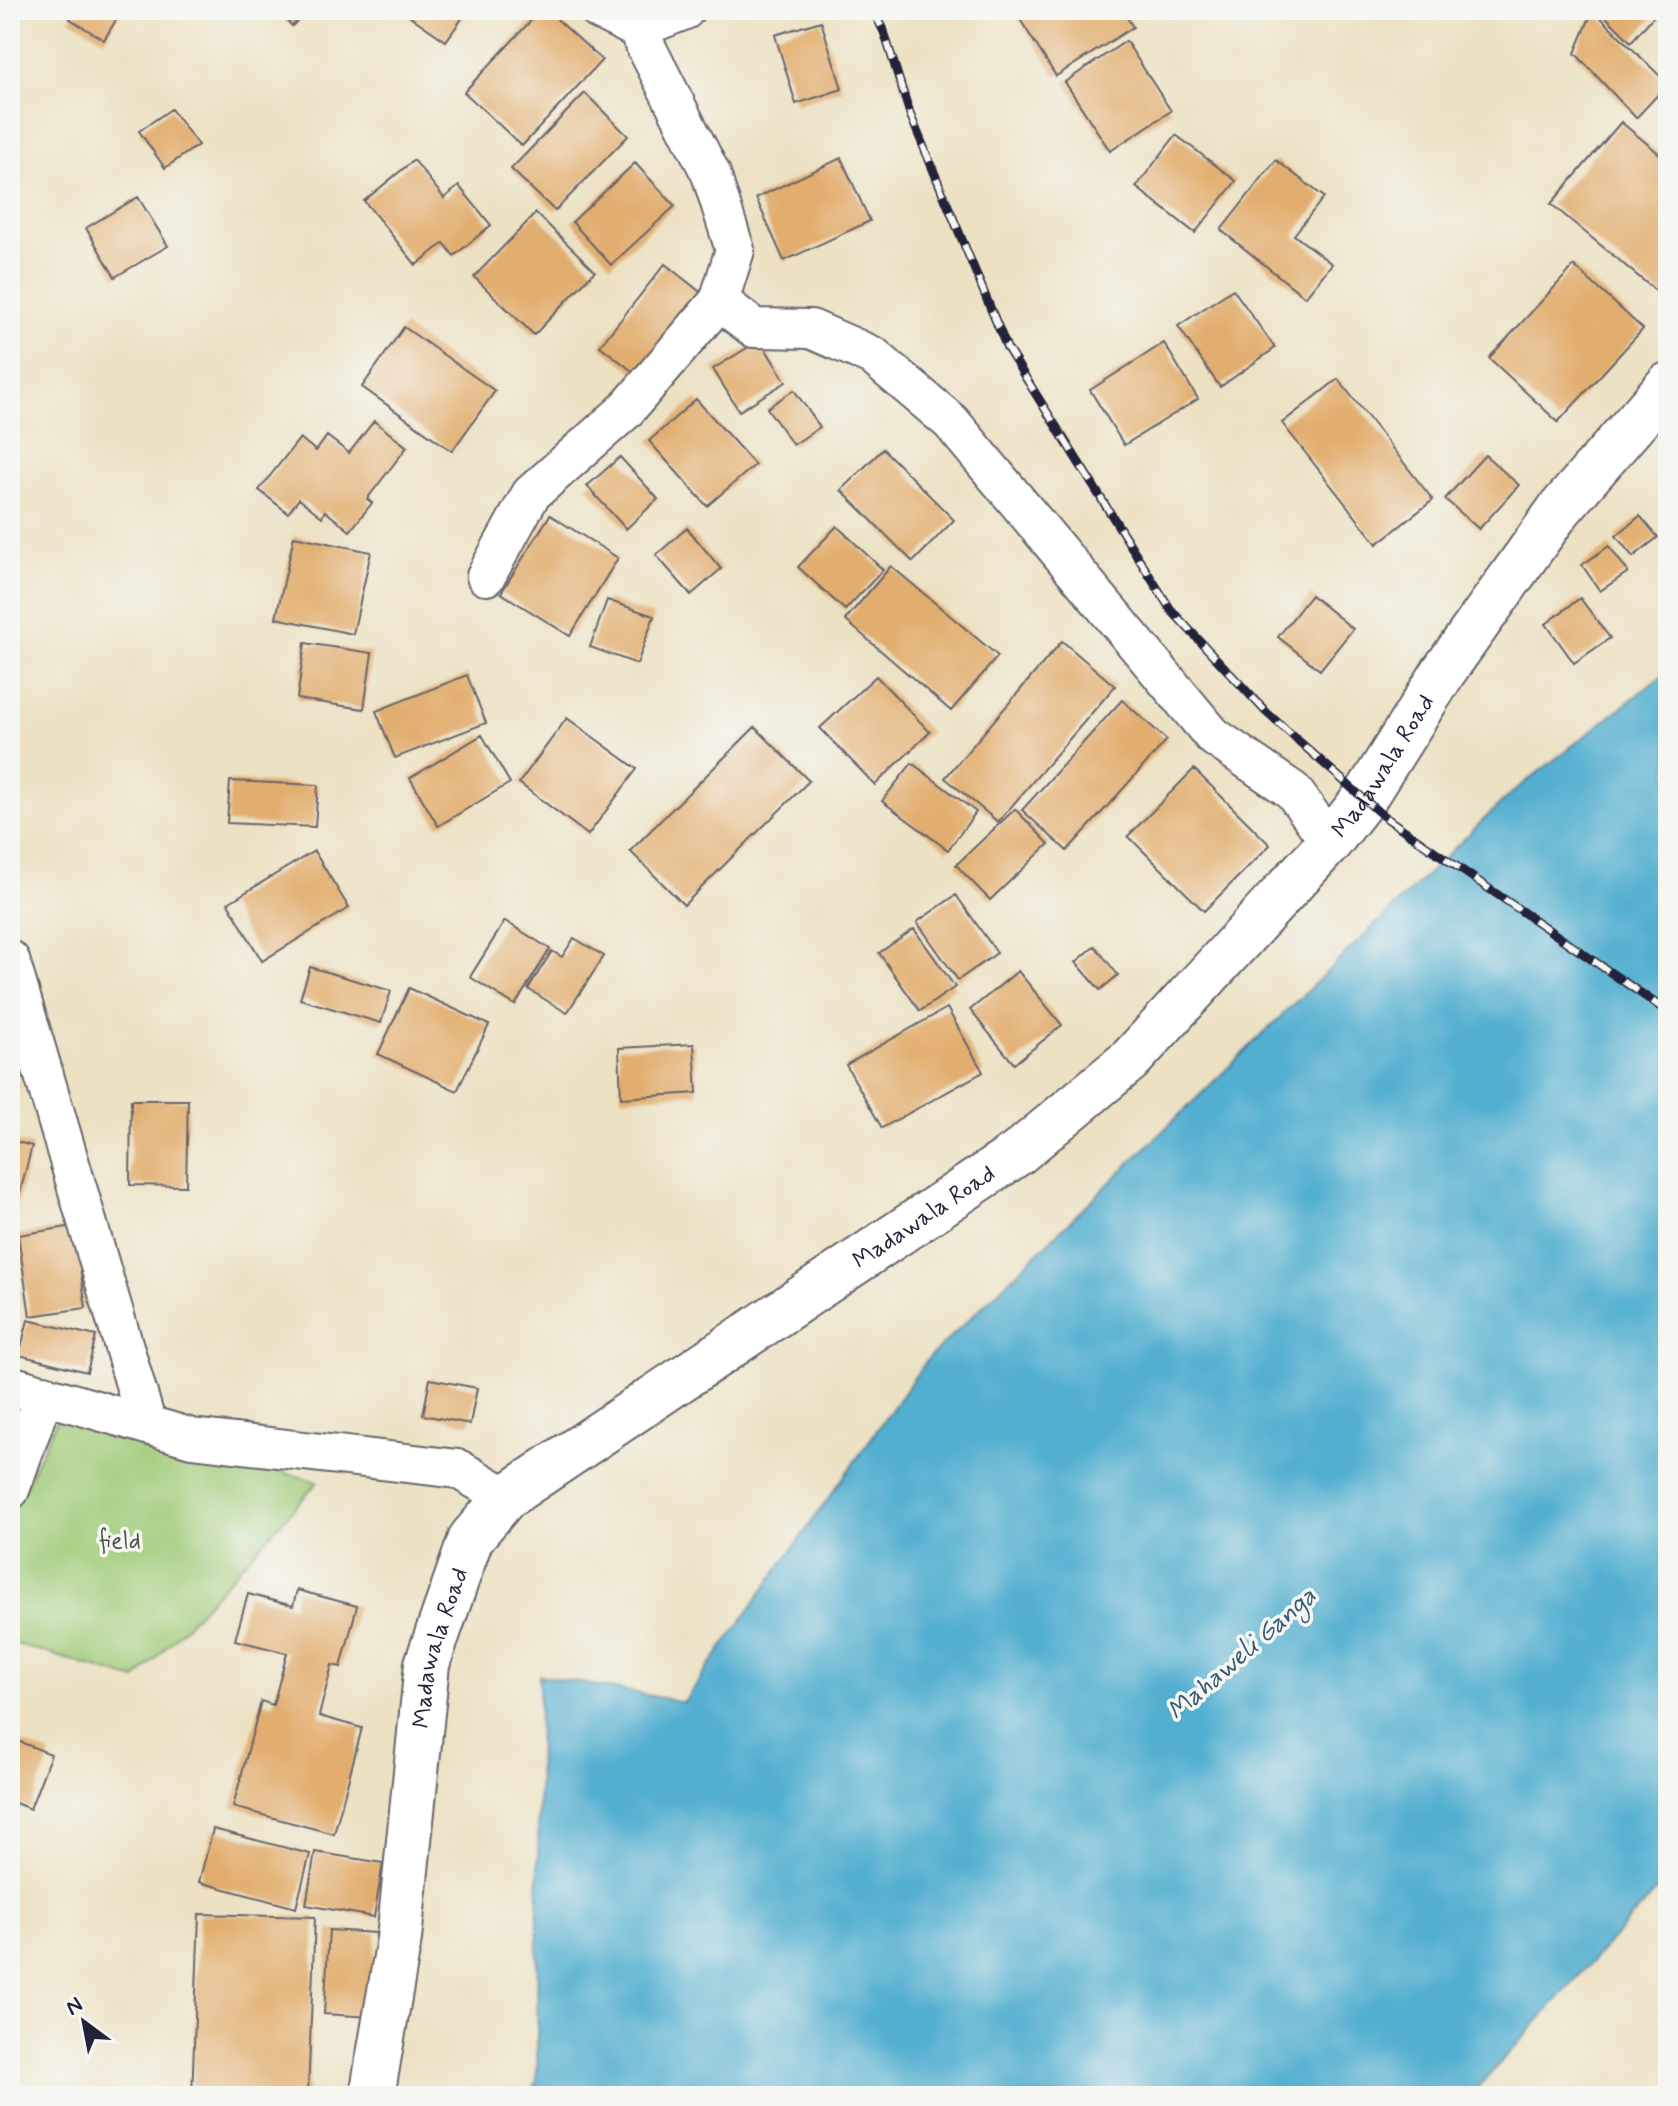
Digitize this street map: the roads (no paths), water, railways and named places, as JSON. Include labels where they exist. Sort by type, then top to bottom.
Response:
[{"type":"main road","name":"Madawala Road","points":[[372,2096],[399,1939],[427,1664],[471,1538],[506,1497],[1018,1153],[1130,1060],[1330,842],[1363,800],[1444,671],[1559,510],[1668,385]]},
{"type":"street","points":[[486,576],[531,494],[626,410],[719,301],[735,250],[711,174],[637,29],[599,10]]},
{"type":"street","points":[[637,29],[685,10]]},
{"type":"street","points":[[719,301],[754,328],[811,329],[873,356],[951,422],[1213,736],[1293,791],[1330,842]]},
{"type":"street","points":[[10,960],[147,1425]]},
{"type":"street","points":[[10,1490],[27,1389],[192,1438],[458,1469],[506,1497]]},
{"type":"water","name":"Mahaweli Ganga","points":[[1668,671],[1668,1883],[1655,1892],[1470,2096],[531,2096],[537,2080],[539,1675],[684,1702],[926,1361],[1508,796]]},
{"type":"railway","points":[[873,10],[884,32],[910,114],[1007,348],[1171,610],[1266,712],[1382,815],[1668,1012]]},
{"type":"park label","name":"field","points":[[120,1540]]}]
